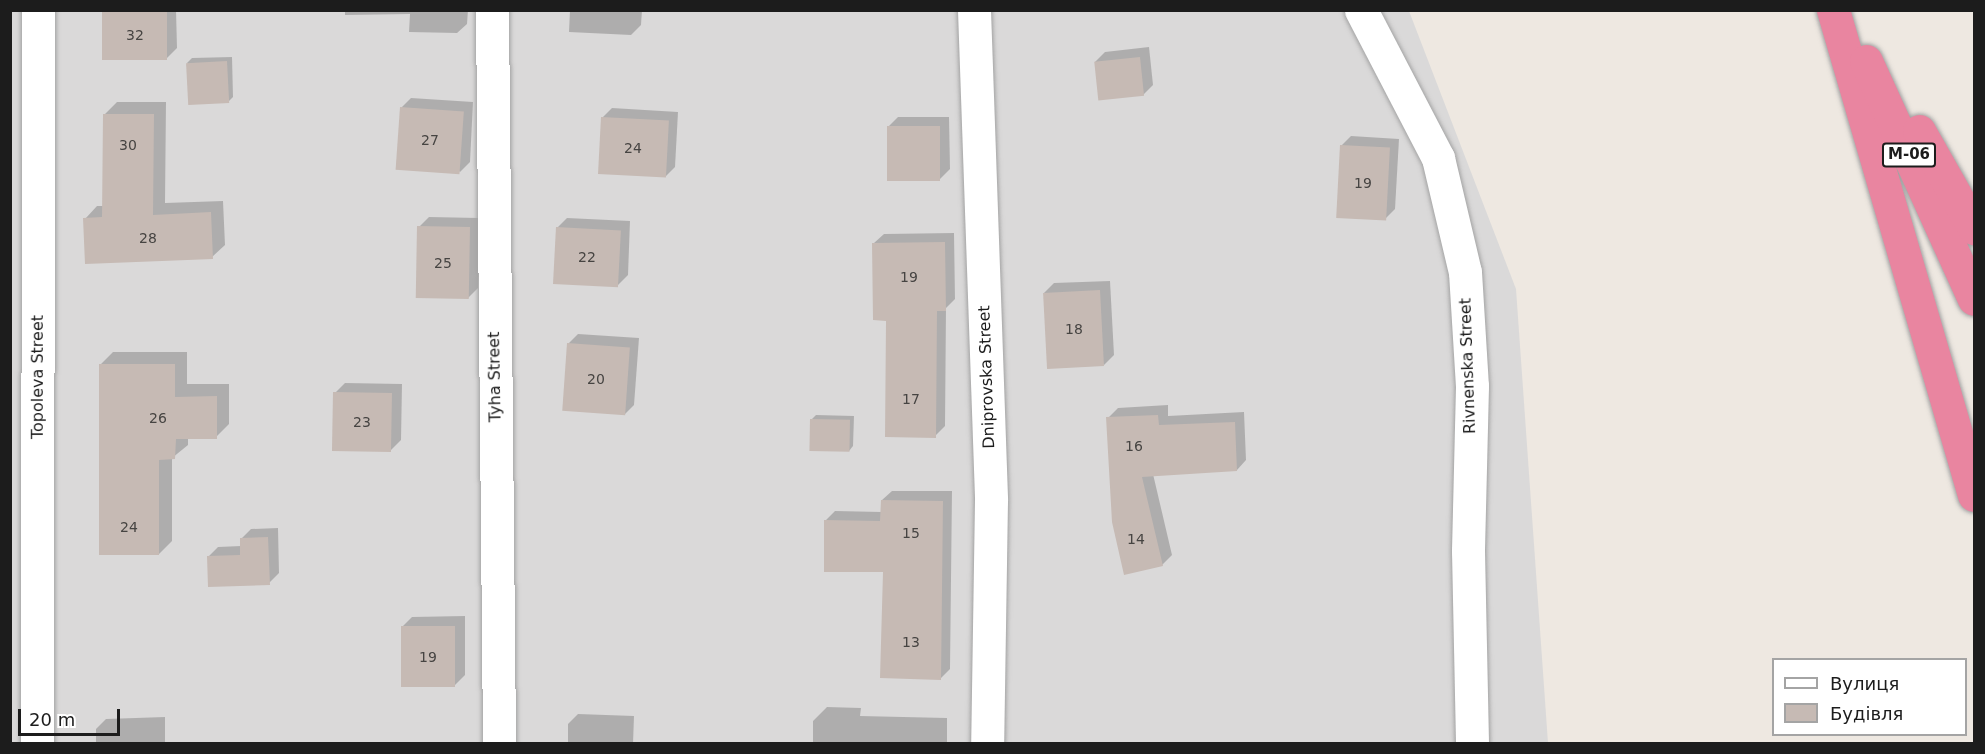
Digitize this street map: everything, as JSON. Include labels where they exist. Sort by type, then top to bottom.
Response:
[{"type":"highway","points":[[1833,10],[1974,495]]},
{"type":"highway","name":"М-06","points":[[1842,10],[1974,299]]},
{"type":"highway","name":"М-06","points":[[1849,10],[1974,228]]},
{"type":"street","name":"Topoleva Street","points":[[37,744],[38,10]]},
{"type":"street","name":"Tyha Street","points":[[492,10],[499,744]]},
{"type":"street","name":"Dniprovska Street","points":[[974,10],[992,500],[987,744]]},
{"type":"street","name":"Rivnenska Street","points":[[1361,10],[1438,158],[1465,272],[1472,386],[1468,551],[1472,744]]},
{"type":"shaded area","points":[[10,11],[1409,11],[1516,289],[1548,743],[11,743]]},
{"type":"building","points":[[102,10],[167,10],[167,60],[102,60]]},
{"type":"building","points":[[1140,57],[1144,96],[1098,101],[1094,62]]},
{"type":"building","points":[[227,61],[229,103],[188,105],[186,63]]},
{"type":"building","points":[[400,107],[464,111],[459,174],[396,170]]},
{"type":"building","points":[[103,114],[154,114],[153,215],[211,212],[213,259],[85,264],[83,218],[102,217]]},
{"type":"building","points":[[601,117],[669,121],[666,177],[598,174]]},
{"type":"building","points":[[887,126],[940,126],[940,181],[887,181]]},
{"type":"building","points":[[1340,145],[1390,148],[1386,221],[1336,218]]},
{"type":"building","points":[[417,226],[470,227],[469,299],[416,298]]},
{"type":"building","points":[[556,227],[621,230],[618,287],[553,284]]},
{"type":"building","points":[[945,242],[946,311],[937,311],[936,438],[885,437],[886,321],[873,320],[872,243]]},
{"type":"building","points":[[1100,290],[1104,366],[1047,369],[1043,293]]},
{"type":"building","points":[[567,343],[630,347],[625,415],[562,411]]},
{"type":"building","points":[[99,364],[175,364],[175,397],[217,396],[217,439],[176,439],[175,459],[159,460],[159,555],[99,555]]},
{"type":"building","points":[[333,392],[392,393],[391,452],[332,451]]},
{"type":"building","points":[[1158,415],[1159,425],[1235,422],[1237,471],[1142,477],[1163,566],[1124,575],[1112,522],[1106,417]]},
{"type":"building","points":[[810,419],[850,420],[849,452],[809,451]]},
{"type":"building","points":[[881,500],[943,501],[941,680],[880,678],[883,572],[824,572],[824,520],[880,521]]},
{"type":"building","points":[[268,537],[270,585],[208,587],[207,556],[240,555],[240,538]]},
{"type":"building","points":[[401,626],[455,626],[455,687],[401,687]]}]
